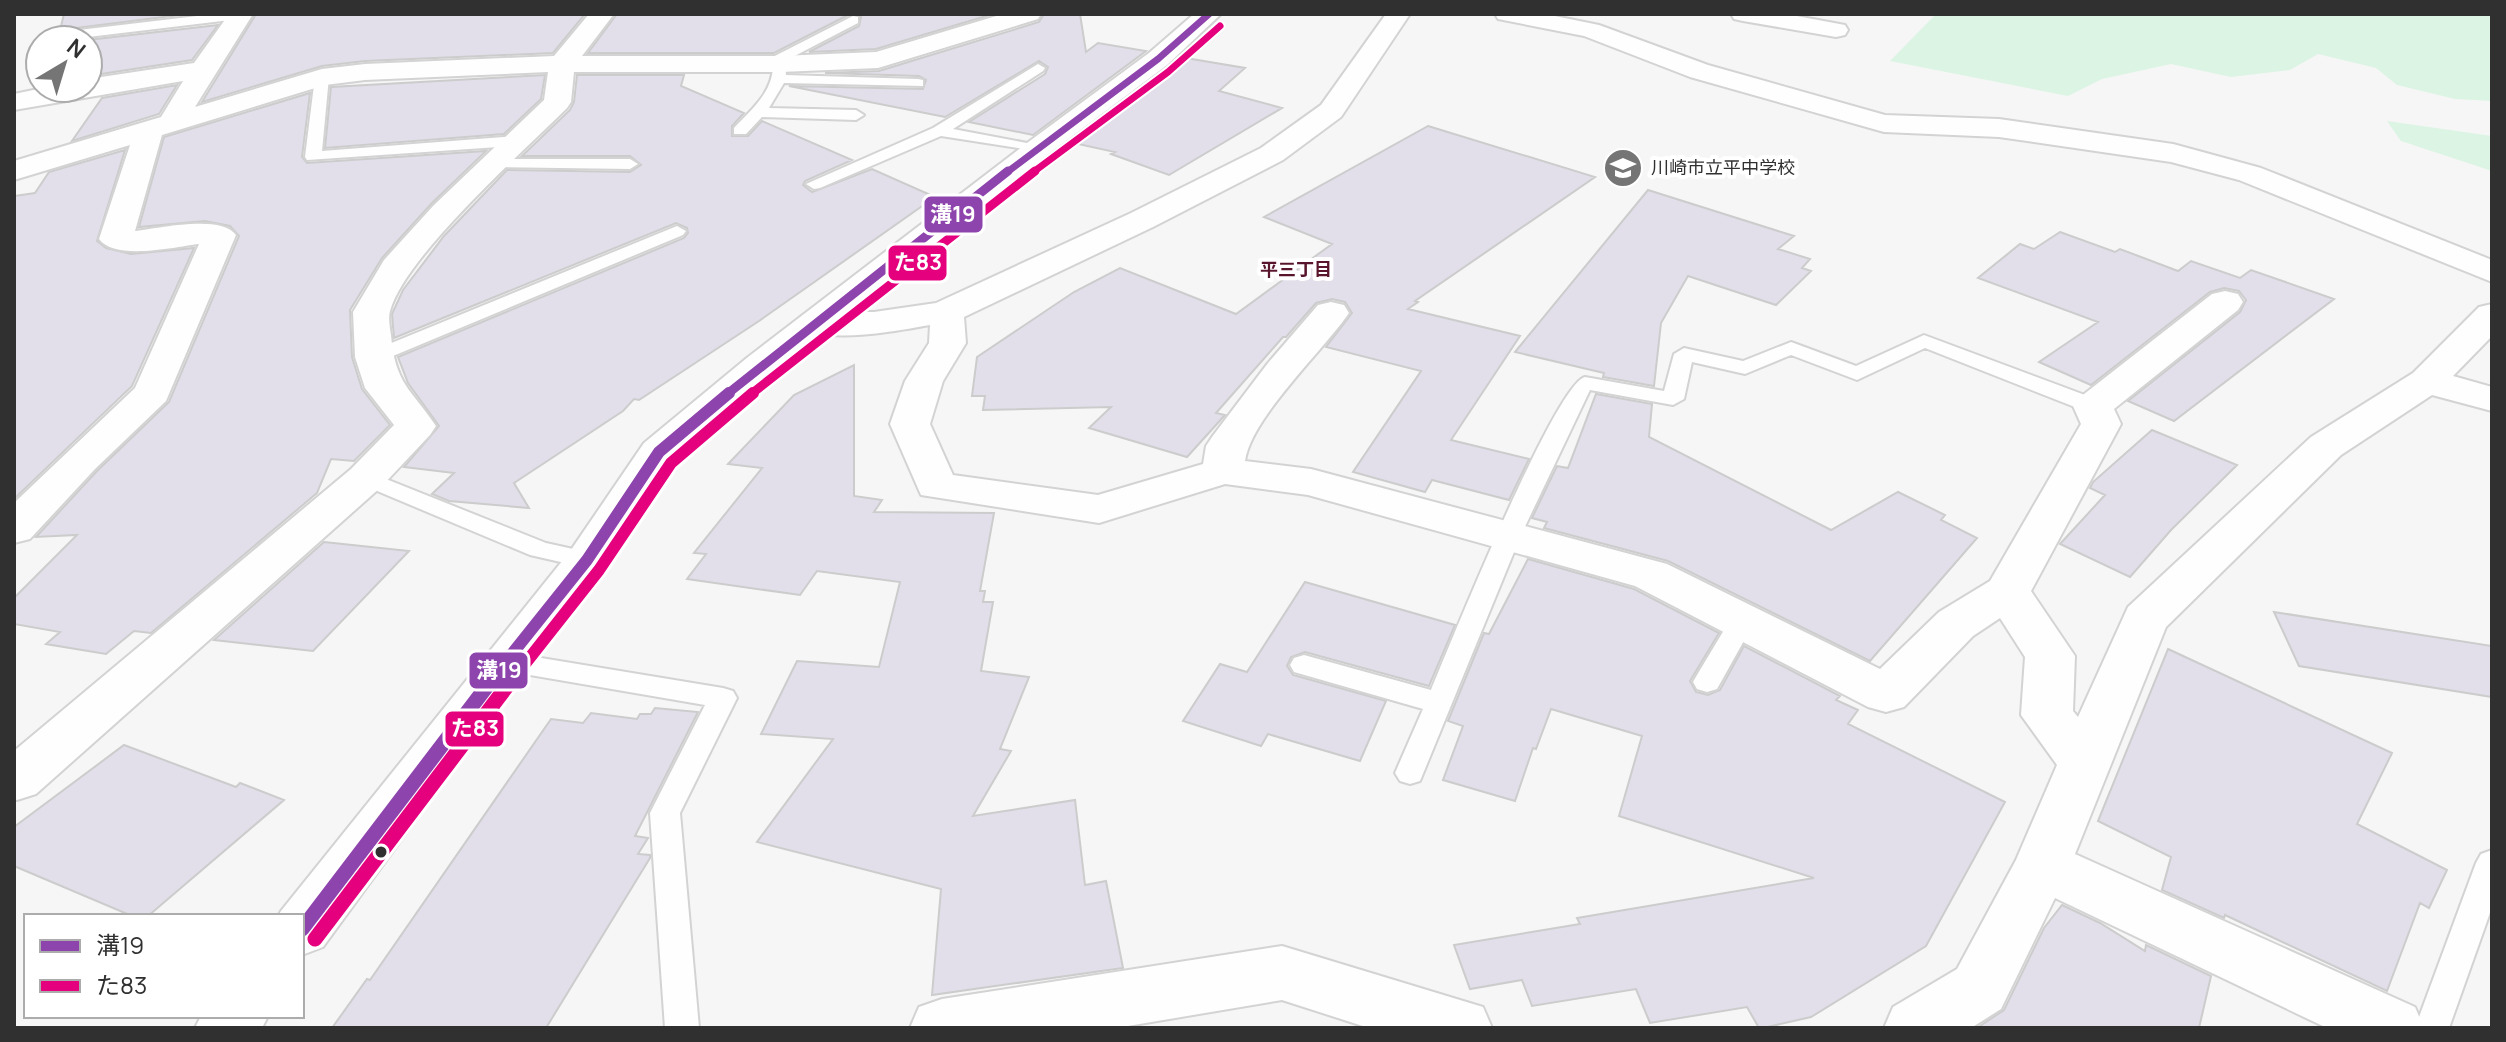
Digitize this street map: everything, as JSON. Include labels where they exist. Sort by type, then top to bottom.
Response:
[{"type":"street","points":[[17,779],[366,478],[416,426],[384,388],[374,357],[371,312],[396,267],[445,212],[557,102],[562,64],[602,14]]},
{"type":"street","points":[[14,171],[322,77],[365,72],[562,64],[777,69],[878,60],[1029,14]]},
{"type":"street","points":[[304,926],[505,662],[587,560],[659,452],[684,428],[816,323],[1037,149],[1158,59],[1209,14]]},
{"type":"street","points":[[816,323],[874,323],[945,312],[1142,220],[1272,154],[1331,111],[1398,14]]},
{"type":"street","points":[[1507,14],[1590,30],[1699,71],[1884,123],[1999,128],[2173,153],[2250,174],[2492,272]]},
{"type":"street","points":[[1743,14],[1836,30]]},
{"type":"street","points":[[14,529],[80,460],[152,393],[220,235],[121,242],[116,239],[161,126],[240,15]]},
{"type":"street","points":[[104,85],[203,70]]},
{"type":"street","points":[[14,185],[45,167],[90,149]]},
{"type":"street","points":[[945,312],[950,342],[925,380],[910,424],[936,486],[1099,509],[1223,471],[1311,482],[1651,575],[1886,694],[1956,624],[2007,592],[2101,424],[2093,406],[2225,302]]},
{"type":"street","points":[[1223,471],[1227,446],[1281,371],[1331,313]]},
{"type":"street","points":[[1916,1028],[1979,989],[2042,865],[2145,619],[2326,446],[2427,381],[2492,315]]},
{"type":"street","points":[[2427,381],[2492,399]]},
{"type":"street","points":[[2007,592],[2050,656],[2047,715],[2085,763]]},
{"type":"street","points":[[2042,865],[2392,1028]]},
{"type":"street","points":[[942,1028],[1282,973],[1460,1028]]},
{"type":"lane","points":[[104,31],[240,15]]},
{"type":"lane","points":[[740,131],[770,98],[777,69],[853,20]]},
{"type":"lane","points":[[814,184],[939,131],[1038,68]]},
{"type":"lane","points":[[777,69],[918,83]]},
{"type":"lane","points":[[322,77],[313,157],[506,152],[630,164]]},
{"type":"lane","points":[[757,112],[856,115]]},
{"type":"lane","points":[[939,131],[1037,149]]},
{"type":"lane","points":[[374,357],[677,231]]},
{"type":"lane","points":[[1410,773],[1509,535],[1573,399],[1585,383],[1673,399],[1684,354],[1745,368],[1791,348],[1857,374],[1924,341],[2093,406]]},
{"type":"lane","points":[[366,478],[539,549],[587,560]]},
{"type":"lane","points":[[1707,682],[1742,621]]},
{"type":"lane","points":[[505,662],[723,698],[665,813],[682,1028]]},
{"type":"lane","points":[[1304,665],[1439,703]]},
{"type":"lane","points":[[2432,1028],[2492,863]]},
{"type":"green space","points":[[1936,14],[2492,14],[2492,101],[2455,99],[2397,85],[2376,68],[2318,54],[2290,70],[2231,77],[2171,64],[2102,79],[2068,96],[1890,61]]},
{"type":"green space","points":[[2387,121],[2492,136],[2492,171],[2401,141]]},
{"type":"building","points":[[64,14],[188,14],[104,24],[62,24]]},
{"type":"building","points":[[256,14],[585,14],[553,53],[365,61],[322,66],[202,102]]},
{"type":"building","points":[[617,14],[850,14],[774,53],[588,53]]},
{"type":"building","points":[[858,14],[993,14],[876,49],[809,52],[859,26],[861,17]]},
{"type":"building","points":[[1044,14],[1080,14],[1086,52],[1098,43],[1146,51],[1033,135],[969,122],[1045,74],[1048,67],[1039,61],[945,117],[789,86],[923,89],[926,80],[919,76],[825,73],[879,71],[1039,22]]},
{"type":"building","points":[[218,25],[192,60],[104,74],[104,38]]},
{"type":"building","points":[[1180,57],[1245,68],[1219,91],[1282,108],[1169,175],[1111,154],[1115,152],[1069,142]]},
{"type":"building","points":[[545,75],[541,99],[504,134],[325,148],[331,87]]},
{"type":"building","points":[[577,75],[684,75],[681,86],[744,113],[732,126],[732,136],[748,136],[762,121],[852,160],[805,181],[803,185],[812,192],[872,169],[935,197],[759,321],[639,400],[634,399],[623,411],[514,483],[529,508],[449,501],[432,494],[454,473],[404,467],[439,426],[408,383],[398,357],[684,238],[688,233],[687,228],[676,223],[394,338],[392,314],[403,290],[444,236],[507,170],[630,172],[641,165],[630,156],[522,156],[570,110]]},
{"type":"building","points":[[177,85],[159,114],[72,141],[98,104],[104,104],[104,98]]},
{"type":"building","points":[[310,93],[302,157],[307,163],[486,151],[432,203],[382,258],[350,310],[352,357],[362,389],[390,425],[354,461],[331,459],[317,493],[151,633],[134,631],[106,654],[46,644],[60,632],[14,624],[14,598],[77,535],[36,537],[97,471],[169,402],[239,236],[230,226],[205,221],[139,227],[164,137]]},
{"type":"building","points":[[1428,126],[1595,177],[1415,301],[1418,302],[1408,309],[1520,336],[1451,440],[1529,459],[1509,500],[1432,480],[1425,492],[1353,472],[1421,371],[1326,347],[1352,313],[1345,302],[1332,299],[1316,303],[1283,337],[1216,413],[1225,415],[1187,457],[1089,428],[1111,407],[983,410],[985,396],[972,396],[977,357],[1074,292],[1120,268],[1236,314],[1332,244],[1264,217]]},
{"type":"building","points":[[125,150],[97,241],[106,248],[131,254],[194,248],[132,386],[14,499],[14,196],[35,193],[49,172]]},
{"type":"building","points":[[1648,190],[1794,236],[1778,249],[1810,259],[1802,268],[1811,271],[1776,305],[1688,276],[1661,323],[1654,386],[1603,377],[1604,373],[1515,352]]},
{"type":"building","points":[[2060,232],[2115,252],[2120,249],[2178,271],[2191,261],[2240,278],[2251,270],[2334,299],[2174,421],[2128,401],[2240,312],[2246,300],[2239,291],[2224,288],[2210,292],[2091,385],[2039,362],[2098,322],[1978,278],[2020,244],[2034,249]]},
{"type":"building","points":[[854,365],[854,496],[882,500],[874,512],[994,513],[980,591],[985,591],[983,602],[993,602],[981,671],[1029,677],[1000,749],[1011,751],[973,816],[1075,800],[1085,885],[1106,881],[1123,968],[932,995],[941,889],[757,842],[833,739],[761,734],[797,661],[879,667],[900,582],[817,571],[800,595],[687,579],[706,554],[694,553],[762,468],[728,464],[794,395]]},
{"type":"building","points":[[1596,394],[1652,404],[1649,437],[1831,530],[1898,492],[1945,515],[1941,520],[1977,538],[1870,661],[1668,561],[1544,528],[1547,522],[1532,518],[1557,466],[1568,468]]},
{"type":"building","points":[[2152,430],[2237,465],[2171,530],[2130,577],[2060,544],[2105,495],[2090,488],[2093,482]]},
{"type":"building","points":[[324,542],[409,551],[313,651],[214,640]]},
{"type":"building","points":[[1528,559],[1634,589],[1719,633],[1690,681],[1696,692],[1708,695],[1720,690],[1744,646],[1840,696],[1836,700],[1858,710],[1848,724],[2005,802],[1926,946],[1811,1017],[1763,1028],[1759,1028],[1747,1007],[1650,1023],[1636,989],[1532,1006],[1522,980],[1470,989],[1454,945],[1580,924],[1577,918],[1814,878],[1619,816],[1642,736],[1551,709],[1536,749],[1533,748],[1515,801],[1443,780],[1463,726],[1448,721],[1484,633],[1489,634]]},
{"type":"building","points":[[1305,582],[1455,625],[1429,686],[1305,652],[1291,657],[1287,666],[1293,675],[1386,701],[1360,761],[1268,734],[1261,746],[1183,721],[1220,664],[1247,672]]},
{"type":"building","points":[[2274,612],[2492,646],[2492,697],[2299,666]]},
{"type":"building","points":[[2168,649],[2392,753],[2357,824],[2447,870],[2429,908],[2420,903],[2387,991],[2225,915],[2224,918],[2162,890],[2171,857],[2098,821]]},
{"type":"building","points":[[655,708],[698,712],[635,836],[648,838],[638,854],[650,855],[650,858],[546,1028],[332,1028],[367,979],[370,980],[551,719],[583,723],[591,713],[637,719],[640,714],[651,714]]},
{"type":"building","points":[[124,745],[236,787],[240,783],[284,800],[150,914],[127,914],[14,866],[14,827]]},
{"type":"building","points":[[2062,905],[2100,923],[2145,951],[2146,945],[2211,976],[2199,1028],[1977,1028],[2004,1010],[2044,928]]},
{"type":"transit line","name":"溝19","points":[[304,926],[505,662],[587,560],[659,452],[761,365],[1037,149],[1158,59],[1209,14]]},
{"type":"transit line","name":"た83","points":[[315,939],[599,570],[671,463],[771,377],[1168,72],[1220,26]]},
{"type":"place","name":"川崎市立平中学校","points":[[1623,168]]},
{"type":"district","name":"平三丁目","points":[[1296,270]]}]
